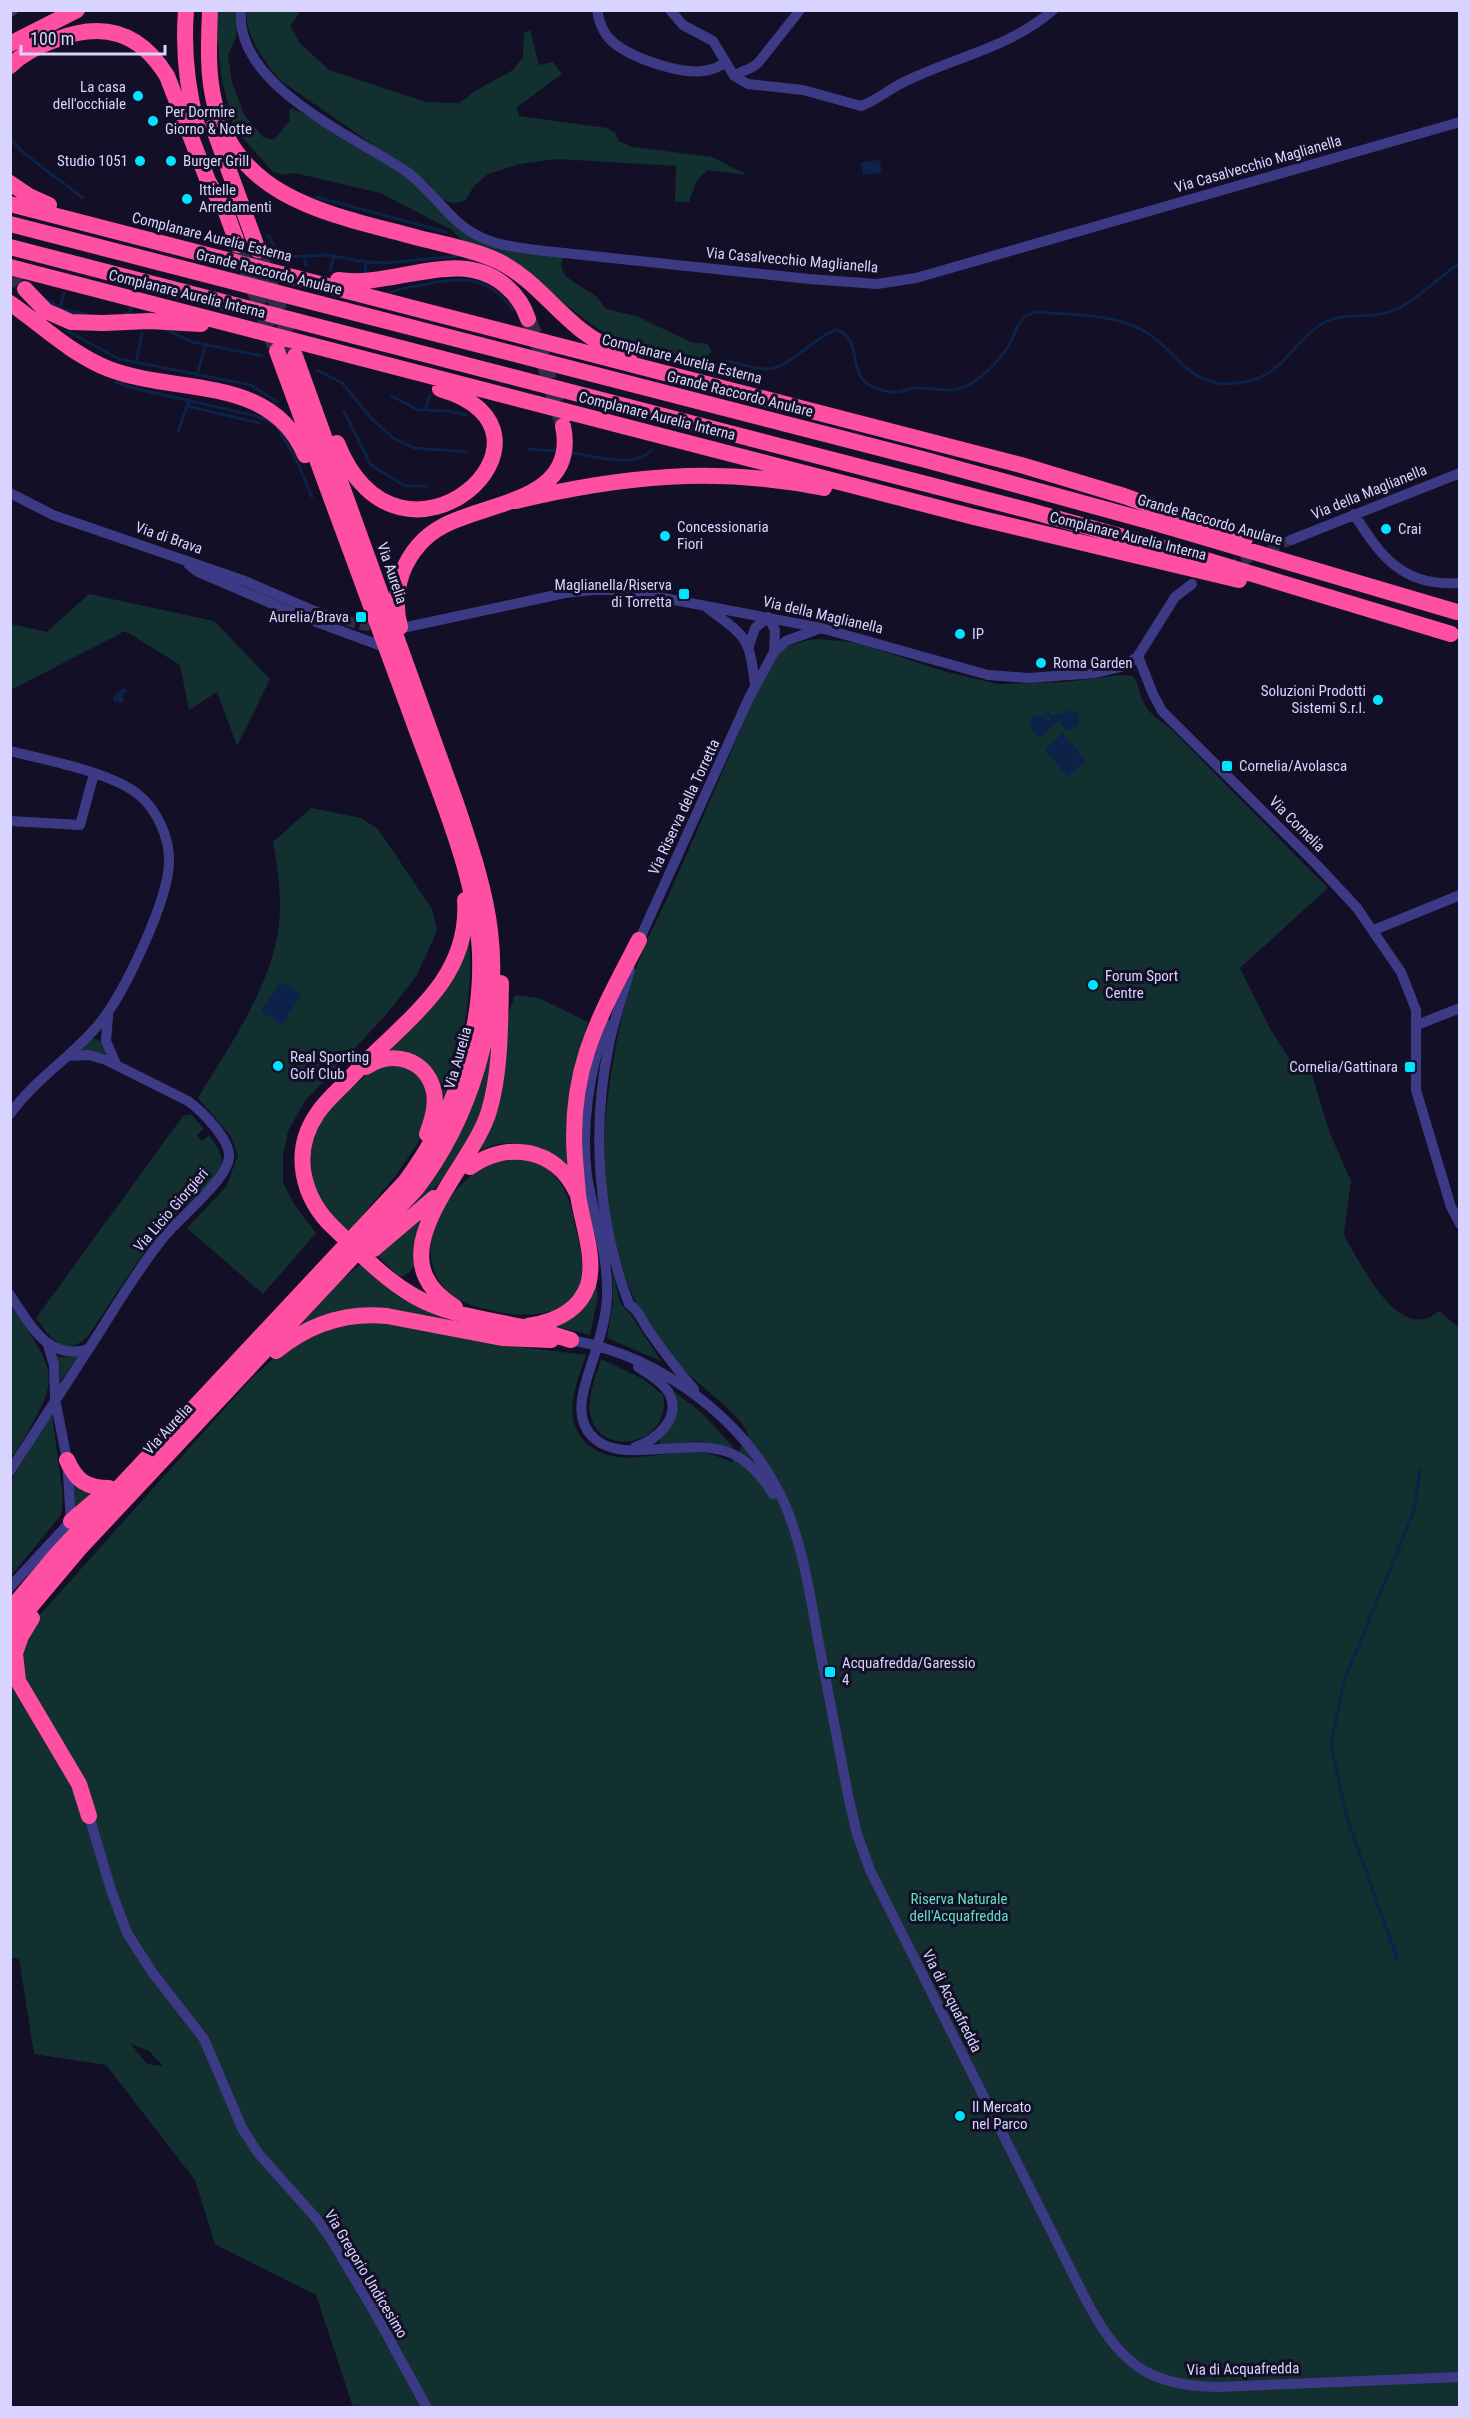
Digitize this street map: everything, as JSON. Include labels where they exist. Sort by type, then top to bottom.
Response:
[{"type":"highway","points":[[13,41],[77,10]]},
{"type":"highway","points":[[186,10],[185,49],[193,110],[205,153],[238,245]]},
{"type":"highway","points":[[201,10],[200,48],[206,98],[220,147],[258,250]]},
{"type":"highway","points":[[210,10],[210,75],[219,120],[233,148],[242,160],[280,193],[318,210],[498,261],[533,286],[582,331],[623,353],[807,402],[840,418]]},
{"type":"highway","points":[[10,66],[40,45],[82,32],[114,33],[141,46],[158,62],[171,84],[208,182],[227,214]]},
{"type":"highway","points":[[10,183],[37,200],[112,222],[143,238]]},
{"type":"highway","name":"Complanare Aurelia Esterna","points":[[10,204],[1021,465],[1106,490],[1245,545],[1285,552]]},
{"type":"highway","name":"Grande Raccordo Anulare","points":[[10,224],[926,460],[1245,545]]},
{"type":"highway","points":[[11,247],[243,305],[1027,510],[1206,560],[1236,575]]},
{"type":"highway","name":"Complanare Aurelia Interna","points":[[16,268],[970,516],[1190,576],[1236,575],[1298,588],[1451,634]]},
{"type":"highway","points":[[291,275],[367,282],[446,268],[472,269],[493,277],[506,286],[520,301],[528,320]]},
{"type":"highway","points":[[25,289],[39,305],[51,314],[78,323],[150,321],[245,327]]},
{"type":"highway","points":[[10,303],[65,345],[108,368],[134,376],[236,395],[253,400],[275,413],[288,426],[302,447],[337,536],[361,579]]},
{"type":"highway","points":[[302,374],[316,396],[346,462],[359,480],[380,498],[401,508],[425,510],[454,500],[480,480],[491,463],[495,445],[490,422],[473,402],[455,393],[360,365],[327,349]]},
{"type":"highway","name":"Via Aurelia","points":[[10,1610],[53,1559],[405,1182],[433,1140],[453,1098],[465,1062],[476,1015],[480,966],[478,932],[459,852],[387,648],[277,351]]},
{"type":"highway","name":"Via Aurelia","points":[[10,1631],[57,1574],[394,1214],[425,1176],[452,1131],[472,1081],[484,1035],[492,967],[490,931],[478,872],[295,356]]},
{"type":"highway","points":[[516,501],[538,488],[556,470],[563,455],[564,433]]},
{"type":"highway","points":[[425,720],[420,691],[397,614],[397,595],[403,571],[422,541],[436,530],[465,517],[516,501],[621,480],[712,475],[756,477],[811,485],[919,510],[970,516]]},
{"type":"highway","name":"Grande Raccordo Anulare","points":[[1285,552],[1337,576],[1456,612]]},
{"type":"highway","points":[[459,852],[466,919],[460,946],[450,969],[433,993],[364,1061],[318,1112],[309,1128],[303,1149],[302,1170],[312,1203],[327,1222],[386,1276],[425,1302],[478,1319],[524,1327],[571,1340]]},
{"type":"highway","points":[[322,1291],[436,1200],[468,1163],[490,1111],[501,1010],[500,963],[497,925],[478,872]]},
{"type":"highway","points":[[524,1327],[543,1324],[570,1312],[580,1301],[590,1278],[590,1264],[578,1195],[574,1124],[577,1092],[585,1054],[600,1016],[639,940]]},
{"type":"highway","points":[[351,1077],[378,1060],[396,1057],[415,1064],[429,1080],[434,1095],[434,1114],[425,1140],[405,1182]]},
{"type":"highway","points":[[468,1163],[500,1152],[531,1153],[547,1159],[561,1169],[568,1176],[578,1195]]},
{"type":"highway","points":[[436,1200],[424,1233],[422,1266],[437,1294],[478,1319]]},
{"type":"highway","points":[[386,1276],[404,1281],[412,1277],[422,1266]]},
{"type":"highway","points":[[202,1418],[267,1358],[288,1342],[320,1324],[347,1317],[387,1316],[502,1338],[535,1341],[571,1340]]},
{"type":"highway","points":[[71,1521],[109,1488],[188,1407],[230,1371]]},
{"type":"highway","points":[[67,1460],[72,1472],[83,1483],[92,1487],[109,1488]]},
{"type":"highway","points":[[89,1816],[79,1784],[20,1688],[15,1658],[19,1641],[30,1621],[94,1545],[122,1504]]},
{"type":"street","name":"Via Casalvecchio Maglianella","points":[[241,10],[242,29],[248,48],[258,66],[277,88],[406,171],[426,187],[462,225],[483,238],[497,244],[536,250],[809,279],[877,284],[916,278],[1460,122]]},
{"type":"street","points":[[597,10],[603,30],[616,44],[658,64],[691,71],[712,69],[725,63]]},
{"type":"street","points":[[670,10],[683,25],[713,41],[725,63],[740,82],[803,90],[861,106],[870,103],[901,83],[1004,41],[1040,21],[1053,10]]},
{"type":"street","points":[[734,76],[743,69],[751,68],[758,63],[800,10]]},
{"type":"street","name":"Via della Maglianella","points":[[1285,552],[1354,514],[1460,473]]},
{"type":"street","name":"Via di Brava","points":[[10,493],[54,515],[244,581],[317,612]]},
{"type":"street","points":[[1354,514],[1383,557],[1397,569],[1426,581],[1442,584],[1460,583]]},
{"type":"street","points":[[178,557],[198,572],[303,617],[387,648]]},
{"type":"street","name":"Via della Maglianella","points":[[406,627],[565,593],[593,590],[633,591],[821,628],[994,676],[1029,678],[1107,672],[1125,666],[1138,656],[1169,605],[1190,576]]},
{"type":"street","points":[[702,604],[738,631],[749,646]]},
{"type":"street","points":[[755,686],[749,646],[755,628],[768,617],[774,627],[774,652]]},
{"type":"street","points":[[774,652],[786,641],[821,628]]},
{"type":"street","name":"Via Riserva della Torretta","points":[[639,940],[755,686],[774,652]]},
{"type":"street","name":"Via Cornelia","points":[[1138,656],[1162,711],[1318,866],[1374,930],[1404,978],[1415,1007],[1417,1093],[1451,1207],[1460,1224]]},
{"type":"street","points":[[10,751],[123,784],[144,800],[160,823],[169,854],[166,884],[156,912],[122,990],[109,1013],[67,1056],[28,1091],[10,1114]]},
{"type":"street","points":[[10,821],[80,825],[94,774]]},
{"type":"street","points":[[1374,930],[1460,895]]},
{"type":"street","points":[[639,940],[609,1045],[601,1095],[600,1168],[606,1218],[629,1304],[636,1309],[676,1369],[721,1417]]},
{"type":"street","points":[[639,940],[599,1044],[591,1082],[586,1128],[587,1176],[608,1289],[604,1321],[582,1397],[581,1414],[586,1430],[593,1438],[615,1449],[628,1451],[698,1446],[730,1453],[745,1462],[762,1479],[791,1522]]},
{"type":"street","points":[[1417,1025],[1460,1008]]},
{"type":"street","points":[[109,1013],[106,1041],[116,1065]]},
{"type":"street","name":"Via Licio Giorgieri","points":[[10,1471],[150,1255],[177,1222],[217,1181],[226,1168],[229,1157],[228,1147],[222,1137],[193,1105],[116,1065],[89,1055],[67,1056]]},
{"type":"street","points":[[10,1295],[48,1345],[54,1365],[55,1399],[67,1460],[71,1521],[10,1587]]},
{"type":"street","name":"Via di Acquafredda","points":[[571,1340],[615,1352],[666,1375],[721,1417],[770,1475],[791,1522],[807,1582],[849,1800],[870,1870],[1086,2300],[1111,2341],[1129,2360],[1149,2374],[1171,2383],[1191,2386],[1218,2387],[1460,2377]]},
{"type":"street","points":[[48,1345],[69,1353],[89,1349]]},
{"type":"street","points":[[615,1352],[658,1381],[672,1402],[666,1424],[656,1437],[634,1447],[615,1449]]},
{"type":"street","name":"Via Gregorio Undicesimo","points":[[89,1816],[127,1933],[152,1972],[204,2039],[242,2128],[258,2153],[329,2236],[375,2313],[427,2408]]},
{"type":"green space","points":[[246,10],[301,11],[290,26],[300,43],[329,70],[426,102],[459,103],[475,91],[513,70],[523,57],[524,33],[530,30],[539,65],[553,62],[562,74],[517,107],[519,116],[607,128],[615,133],[619,141],[632,147],[712,157],[747,175],[707,170],[697,180],[689,202],[675,202],[676,166],[557,159],[520,164],[488,174],[474,186],[466,200],[448,202],[427,182],[281,81],[262,57],[253,39]]},
{"type":"green space","points":[[218,11],[238,11],[236,38],[228,55],[232,83],[245,116],[263,137],[274,140],[290,120],[291,108],[302,113],[418,184],[472,235],[563,257],[561,266],[565,276],[597,297],[606,309],[636,316],[691,342],[708,344],[712,352],[701,361],[680,363],[638,348],[598,329],[559,300],[463,242],[452,230],[380,193],[295,173],[282,175],[272,171],[234,128],[222,80],[217,37]]},
{"type":"green space","points":[[89,594],[214,621],[270,679],[237,746],[217,692],[189,710],[180,665],[125,631],[11,690],[11,624],[47,632]]},
{"type":"green space","name":"Riserva Naturale dell'Acquafredda","points":[[818,639],[851,642],[943,671],[998,684],[1065,682],[1119,675],[1133,676],[1144,704],[1150,712],[1169,727],[1328,888],[1240,968],[1271,1030],[1298,1073],[1310,1068],[1329,1131],[1351,1181],[1344,1232],[1345,1238],[1361,1265],[1383,1297],[1396,1310],[1410,1318],[1424,1319],[1439,1311],[1459,1328],[1459,2407],[353,2407],[316,2295],[215,2244],[195,2180],[106,2065],[34,2054],[19,1958],[11,1958],[11,1647],[251,1379],[275,1357],[309,1334],[369,1320],[513,1346],[586,1355],[575,1388],[572,1411],[578,1432],[585,1442],[596,1450],[622,1457],[697,1452],[732,1462],[748,1435],[738,1419],[672,1357],[654,1333],[632,1294],[616,1246],[608,1204],[605,1160],[606,1117],[612,1066],[633,976],[754,698],[767,670],[783,649]],"holes":[[[131,2044],[149,2051],[163,2066],[147,2064]]]},
{"type":"green space","name":"Real Sporting Golf Club","points":[[311,808],[361,818],[378,829],[432,909],[437,931],[417,975],[386,1015],[305,1101],[288,1131],[283,1157],[283,1182],[294,1204],[316,1233],[263,1294],[187,1228],[226,1187],[238,1155],[230,1135],[198,1098],[255,1001],[271,959],[279,926],[280,902],[273,842]]},
{"type":"green space","points":[[469,939],[468,1003],[455,1065],[442,1105],[441,1091],[389,1048]]},
{"type":"green space","points":[[515,995],[539,998],[588,1022],[576,1062],[569,1169],[545,1154],[513,1143],[488,1147],[474,1153],[506,1021]]},
{"type":"green space","points":[[93,1038],[102,1042],[106,1054],[81,1050]]},
{"type":"green space","points":[[493,1040],[484,1109],[448,1176],[405,1215],[429,1183]]},
{"type":"green space","points":[[376,1065],[409,1066],[430,1091],[423,1133],[417,1144],[397,1174],[349,1231],[334,1219],[314,1191],[310,1150],[316,1129],[329,1110]]},
{"type":"green space","points":[[191,1114],[204,1129],[197,1135],[202,1141],[209,1135],[219,1151],[222,1159],[220,1168],[210,1183],[175,1215],[158,1235],[88,1336],[72,1346],[58,1343],[36,1318],[183,1116]]},
{"type":"green space","points":[[518,1158],[544,1167],[559,1181],[570,1204],[581,1255],[580,1285],[573,1297],[564,1305],[540,1314],[499,1312],[461,1301],[443,1286],[434,1269],[430,1251],[432,1233],[439,1216],[461,1184],[491,1163]]},
{"type":"green space","points":[[423,1216],[416,1261],[407,1274],[399,1277],[377,1255]]},
{"type":"green space","points":[[361,1264],[471,1325],[388,1308],[297,1328],[339,1282]]},
{"type":"green space","points":[[612,1270],[621,1304],[631,1315],[661,1361],[607,1338],[613,1303]]},
{"type":"green space","points":[[595,1274],[598,1297],[590,1335],[555,1326]]},
{"type":"green space","points":[[10,1306],[40,1350],[47,1365],[49,1380],[40,1410],[14,1455],[10,1454]]},
{"type":"green space","points":[[54,1355],[78,1356],[60,1382],[60,1368]]},
{"type":"green space","points":[[601,1359],[643,1379],[663,1395],[663,1412],[657,1426],[647,1435],[634,1440],[620,1441],[607,1437],[596,1428],[589,1407],[592,1386]]},
{"type":"green space","points":[[675,1392],[702,1413],[734,1448],[701,1441],[660,1444],[659,1441],[670,1425],[675,1412]]},
{"type":"green space","points":[[52,1413],[63,1497],[61,1515],[11,1576],[10,1482]]},
{"type":"green space","points":[[70,1480],[82,1491],[94,1494],[75,1513]]},
{"type":"water","points":[[880,160],[882,173],[863,175],[861,162]]},
{"type":"water","points":[[123,688],[127,690],[123,696],[124,703],[114,702],[113,697]]},
{"type":"water","points":[[1071,710],[1079,717],[1078,725],[1073,729],[1067,730],[1060,724],[1061,719],[1039,738],[1030,728],[1030,720],[1036,715],[1043,716],[1050,721],[1051,719],[1044,715],[1045,711],[1049,711],[1050,716]]},
{"type":"water","points":[[1063,733],[1086,761],[1068,777],[1045,750]]},
{"type":"water","points":[[281,982],[301,995],[282,1025],[261,1011]]},
{"type":"waterway","points":[[10,139],[25,154],[83,198]]},
{"type":"waterway","points":[[316,197],[446,232]]},
{"type":"waterway","points":[[267,236],[279,255],[284,257],[328,255],[386,263],[461,254]]},
{"type":"waterway","points":[[330,270],[334,256]]},
{"type":"waterway","points":[[304,257],[306,266]]},
{"type":"waterway","points":[[365,276],[366,262]]},
{"type":"waterway","points":[[727,361],[759,369],[778,367],[836,330],[846,335],[851,343],[859,372],[864,381],[875,388],[895,392],[914,388],[958,389],[970,384],[989,370],[1008,347],[1022,320],[1031,313],[1039,312],[1124,322],[1149,334],[1200,377],[1218,383],[1240,383],[1259,378],[1271,371],[1306,336],[1327,321],[1335,318],[1389,312],[1416,297],[1460,263]]},
{"type":"waterway","points":[[390,293],[446,281],[469,281],[490,287],[508,304]]},
{"type":"waterway","points":[[60,308],[64,293]]},
{"type":"waterway","points":[[45,299],[64,310],[86,314]]},
{"type":"waterway","points":[[510,306],[513,310]]},
{"type":"waterway","points":[[125,314],[130,313],[131,308]]},
{"type":"waterway","points":[[167,330],[192,342],[262,356]]},
{"type":"waterway","points":[[67,331],[119,359],[251,385],[277,402]]},
{"type":"waterway","points":[[136,363],[142,333]]},
{"type":"waterway","points":[[197,375],[206,344]]},
{"type":"waterway","points":[[317,370],[342,383],[372,419],[393,438],[414,448],[468,452]]},
{"type":"waterway","points":[[116,382],[256,416],[271,422]]},
{"type":"waterway","points":[[425,410],[430,395]]},
{"type":"waterway","points":[[392,396],[418,410],[449,411],[466,415]]},
{"type":"waterway","points":[[178,432],[189,400]]},
{"type":"waterway","points":[[187,406],[259,423]]},
{"type":"waterway","points":[[344,411],[371,465],[405,486],[426,486]]},
{"type":"waterway","points":[[278,429],[296,459],[312,497]]},
{"type":"waterway","points":[[528,449],[556,451]]},
{"type":"waterway","points":[[571,453],[624,460],[644,456],[652,450]]},
{"type":"waterway","points":[[1397,1958],[1347,1818],[1331,1745],[1344,1681],[1414,1511],[1420,1471]]},
{"type":"tunnel","points":[[238,245],[275,346]]},
{"type":"tunnel","points":[[258,250],[293,349]]},
{"type":"tunnel","points":[[10,270],[25,289]]},
{"type":"tunnel","points":[[528,319],[539,346],[562,422]]},
{"type":"tunnel","points":[[1228,567],[1291,540]]},
{"type":"tunnel","points":[[317,612],[361,625],[382,628]]},
{"type":"place","name":"La casa dell'occhiale","points":[[138,96]]},
{"type":"place","name":"Per Dormire Giorno & Notte","points":[[153,121]]},
{"type":"place","name":"Studio 1051","points":[[140,161]]},
{"type":"place","name":"Burger Grill","points":[[171,161]]},
{"type":"place","name":"Ittielle Arredamenti","points":[[187,199]]},
{"type":"place","name":"Crai","points":[[1386,529]]},
{"type":"place","name":"Concessionaria Fiori","points":[[665,536]]},
{"type":"place","name":"Maglianella/Riserva di Torretta","points":[[684,594]]},
{"type":"place","name":"Aurelia/Brava","points":[[361,617]]},
{"type":"place","name":"IP","points":[[960,634]]},
{"type":"place","name":"Roma Garden","points":[[1041,663]]},
{"type":"place","name":"Soluzioni Prodotti Sistemi S.r.l.","points":[[1378,700]]},
{"type":"place","name":"Cornelia/Avolasca","points":[[1227,766]]},
{"type":"place","name":"Forum Sport Centre","points":[[1093,985]]},
{"type":"place","name":"Real Sporting Golf Club","points":[[278,1066]]},
{"type":"place","name":"Cornelia/Gattinara","points":[[1410,1067]]},
{"type":"place","name":"Acquafredda/Garessio 4","points":[[830,1672]]},
{"type":"place","name":"Il Mercato nel Parco","points":[[960,2116]]}]
